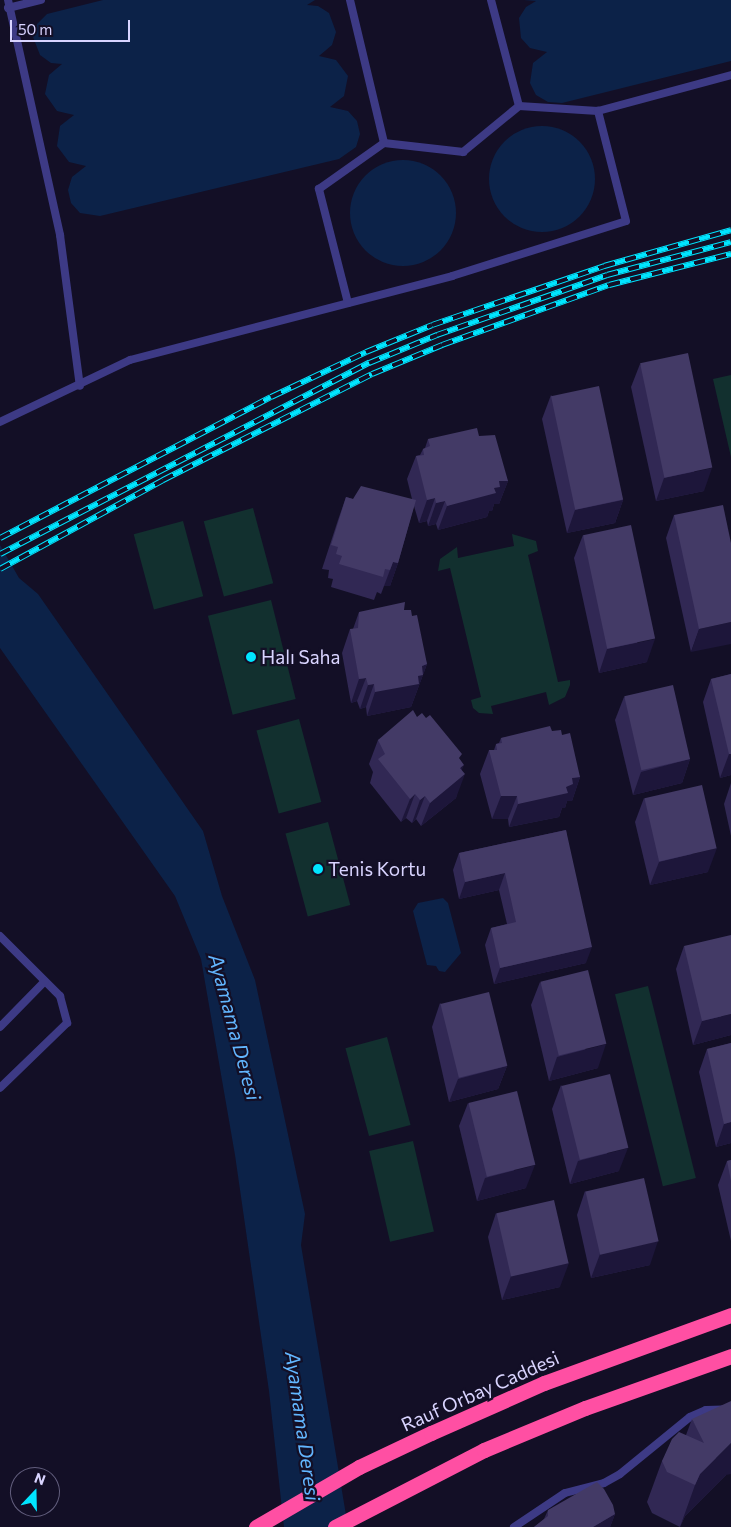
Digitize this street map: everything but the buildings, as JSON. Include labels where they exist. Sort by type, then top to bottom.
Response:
[{"type":"highway","name":"Rauf Orbay Caddesi","points":[[256,1527],[360,1467],[544,1383],[731,1316]]},
{"type":"highway","points":[[335,1527],[373,1505],[536,1428],[731,1356]]},
{"type":"lane","points":[[41,0],[8,4],[60,235],[80,386]]},
{"type":"lane","points":[[350,0],[384,143]]},
{"type":"lane","points":[[491,0],[519,106]]},
{"type":"lane","points":[[348,303],[319,189],[384,143],[463,152],[519,106],[598,111],[731,75]]},
{"type":"lane","points":[[0,422],[80,386],[130,360],[452,276],[626,221],[598,111]]},
{"type":"lane","points":[[0,936],[60,996],[67,1022],[0,1088]]},
{"type":"lane","points":[[0,1027],[45,981]]},
{"type":"lane","points":[[514,1527],[565,1493],[604,1483],[620,1474],[690,1418],[706,1410],[731,1409]]},
{"type":"green space","points":[[731,375],[731,457],[713,379]]},
{"type":"green space","points":[[253,508],[273,583],[224,597],[204,521]]},
{"type":"green space","points":[[183,521],[203,596],[154,610],[134,534]]},
{"type":"green space","points":[[512,534],[536,541],[538,551],[528,555],[558,682],[570,680],[570,685],[565,697],[549,705],[546,692],[491,706],[493,714],[479,713],[473,708],[471,700],[481,697],[450,568],[438,571],[440,559],[457,547],[458,558],[514,546]]},
{"type":"green space","name":"Halı Saha","points":[[271,600],[296,699],[233,715],[208,616]]},
{"type":"green space","name":"Tenis Kortu","points":[[299,719],[321,802],[279,813],[256,730]]},
{"type":"green space","name":"Tenis Kortu","points":[[328,822],[350,905],[308,916],[285,833]]},
{"type":"green space","points":[[648,986],[696,1178],[663,1186],[615,994]]},
{"type":"green space","points":[[387,1037],[411,1125],[369,1136],[345,1048]]},
{"type":"green space","points":[[413,1141],[434,1232],[390,1242],[369,1151]]},
{"type":"water","points":[[103,0],[315,0],[307,5],[318,6],[329,13],[336,32],[332,45],[319,56],[336,60],[348,76],[344,96],[330,107],[348,111],[357,121],[360,134],[356,147],[339,159],[100,216],[80,213],[71,203],[68,190],[72,177],[86,166],[69,162],[57,146],[60,126],[74,115],[57,111],[45,94],[49,75],[62,64],[51,63],[40,55],[33,37],[37,24],[47,14]]},
{"type":"water","points":[[524,0],[731,0],[731,61],[562,103],[548,102],[536,95],[530,83],[533,63],[547,52],[530,48],[521,38],[519,18],[526,7],[536,1]]},
{"type":"water","points":[[542,126],[562,130],[580,141],[591,159],[595,179],[591,199],[580,217],[562,228],[542,232],[522,228],[504,217],[493,199],[489,179],[493,159],[504,141],[522,130]]},
{"type":"water","points":[[403,160],[423,164],[441,175],[452,193],[456,213],[452,233],[441,251],[423,262],[403,266],[383,262],[365,251],[354,233],[350,213],[354,193],[365,175],[383,164]]},
{"type":"water","name":"Ayamama Deresi","points":[[0,545],[19,578],[38,594],[203,831],[222,896],[255,980],[305,1214],[301,1245],[348,1527],[284,1527],[269,1391],[235,1155],[201,959],[175,896],[0,648]]},
{"type":"water","points":[[443,898],[448,903],[461,953],[445,972],[439,971],[436,966],[427,965],[413,911],[418,903]]},
{"type":"railway","points":[[0,538],[271,397],[366,352],[432,325],[604,266],[731,230]]},
{"type":"railway","points":[[0,554],[369,363],[437,335],[607,275],[731,242]]},
{"type":"railway","points":[[0,569],[163,480],[372,374],[442,345],[609,285],[731,254]]},
{"type":"place","name":"Halı Saha","points":[[251,657]]},
{"type":"place","name":"Tenis Kortu","points":[[318,869]]}]
